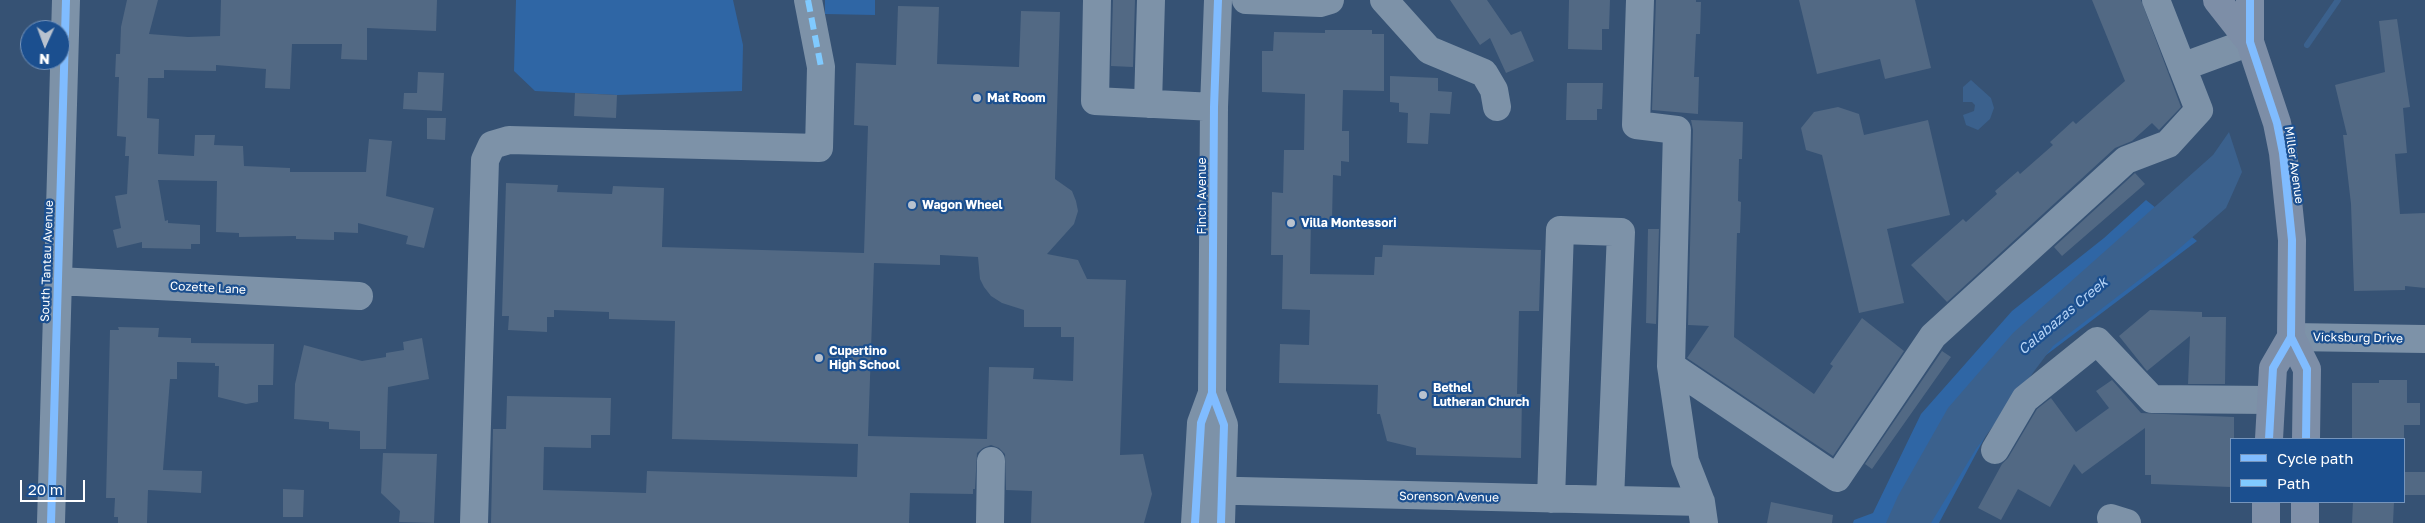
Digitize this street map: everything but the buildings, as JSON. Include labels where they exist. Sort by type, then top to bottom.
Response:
[{"type":"main road","name":"Miller Avenue","points":[[2217,0],[2219,5],[2250,42]]},
{"type":"main road","name":"Miller Avenue","points":[[2250,0],[2250,42],[2277,123],[2284,162],[2292,240],[2291,337],[2307,369],[2306,438]]},
{"type":"main road","name":"Miller Avenue","points":[[2269,438],[2273,368],[2291,337]]},
{"type":"main road","points":[[2266,503],[2266,523]]},
{"type":"main road","points":[[2305,503],[2305,523]]},
{"type":"street","name":"South Tantau Avenue","points":[[51,523],[66,0]]},
{"type":"street","points":[[474,523],[485,160],[492,145],[509,140],[819,148],[821,68],[808,0]]},
{"type":"street","points":[[1097,0],[1095,101],[1214,107]]},
{"type":"street","points":[[1148,104],[1151,0]]},
{"type":"street","name":"Finch Avenue","points":[[1218,0],[1214,107],[1212,393],[1201,423],[1210,491],[1221,523]]},
{"type":"street","points":[[1246,0],[1320,3],[1330,0]]},
{"type":"street","points":[[1384,0],[1429,50],[1447,59],[1467,64],[1484,73],[1494,90],[1497,107]]},
{"type":"street","points":[[1640,0],[1636,125],[1677,130],[1671,366],[1685,461],[1702,512]]},
{"type":"street","points":[[1671,366],[1837,478],[1933,336],[2126,160],[2168,144],[2199,110],[2156,0]]},
{"type":"street","points":[[2182,67],[2250,42]]},
{"type":"street","points":[[1551,499],[1560,230],[1621,232],[1610,500]]},
{"type":"street","name":"Cozette Lane","points":[[57,281],[358,296]]},
{"type":"street","name":"Vicksburg Drive","points":[[2291,337],[2425,339]]},
{"type":"street","points":[[1994,450],[2025,399],[2098,341],[2152,399],[2270,400]]},
{"type":"street","points":[[990,523],[991,461]]},
{"type":"street","name":"Finch Avenue","points":[[1196,523],[1210,491]]},
{"type":"street","name":"Sorenson Avenue","points":[[1210,491],[1610,500],[1702,512]]},
{"type":"shaded area","points":[[516,0],[733,0],[743,45],[742,91],[617,95],[535,91],[514,71]]},
{"type":"shaded area","points":[[825,0],[875,0],[875,15],[825,14]]},
{"type":"shaded area","points":[[2146,200],[2197,241],[2017,377],[1939,523],[1853,523],[1854,520],[1873,513],[1921,414],[2012,311],[2104,238]]},
{"type":"water","points":[[1971,80],[1991,98],[1994,108],[1990,119],[1978,130],[1966,125],[1963,115],[1974,111],[1975,105],[1972,102],[1963,102],[1963,87]]},
{"type":"water","points":[[2229,132],[2242,172],[2226,208],[2173,254],[2053,346],[1976,449],[1931,523],[1886,523],[1898,496],[1948,408],[2013,333],[2213,155]]},
{"type":"waterway","name":"Calabazas Creek","points":[[2307,45],[2338,0]]},
{"type":"marked path","points":[[808,0],[821,67]]},
{"type":"cycle path","points":[[51,523],[66,0]]},
{"type":"cycle path","points":[[1195,523],[1201,423],[1212,393],[1214,107],[1218,0]]},
{"type":"cycle path","points":[[2250,0],[2250,42],[2277,123],[2283,153],[2292,240],[2291,337],[2273,368],[2269,438]]},
{"type":"cycle path","points":[[2291,337],[2307,369],[2306,438]]},
{"type":"cycle path","points":[[1212,393],[1224,425],[1221,523]]},
{"type":"place","name":"Mat Room","points":[[977,98]]},
{"type":"place","name":"Wagon Wheel","points":[[912,205]]},
{"type":"place","name":"Villa Montessori","points":[[1291,223]]},
{"type":"place","name":"Cupertino High School","points":[[819,358]]},
{"type":"place","name":"Bethel Lutheran Church","points":[[1423,395]]}]
